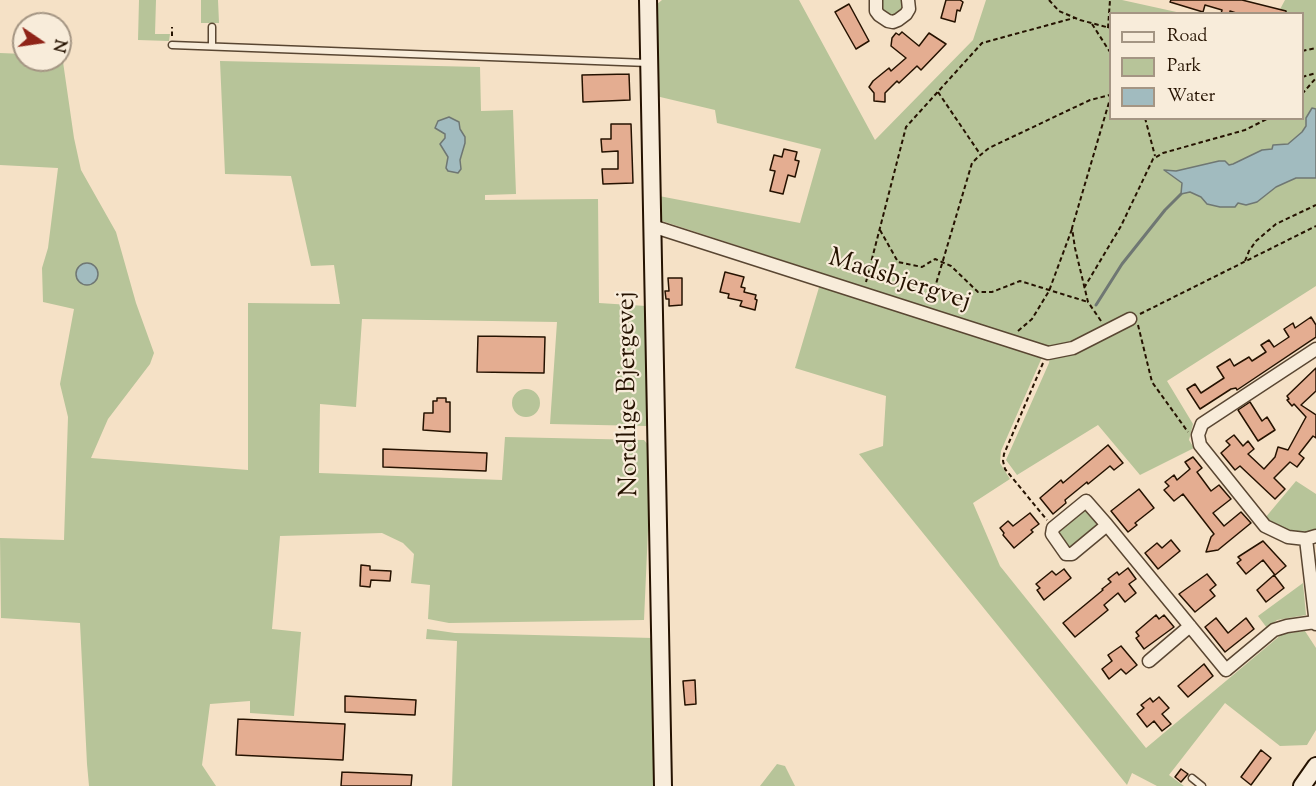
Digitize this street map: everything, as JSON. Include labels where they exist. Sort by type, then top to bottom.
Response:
[{"type":"street","name":"Nordlige Bjergevej","points":[[648,0],[663,786]]},
{"type":"street","points":[[876,0],[876,10],[879,15],[893,22],[903,18],[906,14],[909,9],[908,0]]},
{"type":"street","name":"Madsbjergvej","points":[[652,226],[1048,353]]},
{"type":"street","points":[[1048,353],[1065,351],[1133,318]]},
{"type":"street","points":[[1107,525],[1072,554],[1066,554],[1052,534],[1053,528],[1086,501],[1107,525],[1226,670],[1274,630],[1287,626],[1316,623],[1311,537],[1288,537],[1265,526],[1200,445],[1198,435],[1202,424],[1316,349]]},
{"type":"street","points":[[1149,661],[1190,626]]},
{"type":"street","points":[[1302,786],[1316,766]]},
{"type":"lane","points":[[212,27],[212,46]]},
{"type":"lane","points":[[171,45],[649,63]]},
{"type":"lane","points":[[1192,778],[1202,786]]},
{"type":"path","points":[[1049,0],[1059,11],[1109,28]]},
{"type":"path","points":[[863,294],[906,127],[982,43],[1074,18]]},
{"type":"path","points":[[1092,24],[1109,50]]},
{"type":"path","points":[[1304,92],[1316,78]]},
{"type":"path","points":[[938,92],[980,155]]},
{"type":"path","points":[[927,315],[972,164],[989,148],[1090,100],[1109,97]]},
{"type":"path","points":[[1006,340],[1032,319],[1049,291],[1072,228],[1109,100]]},
{"type":"path","points":[[1146,120],[1155,158]]},
{"type":"path","points":[[1084,288],[1121,226],[1153,159],[1163,153],[1245,130],[1265,120]]},
{"type":"path","points":[[1245,262],[1256,241],[1276,224],[1316,205]]},
{"type":"path","points":[[1198,435],[1189,434],[1152,382],[1133,318],[1316,226]]},
{"type":"path","points":[[1072,228],[1088,302],[1110,331]]},
{"type":"path","points":[[879,229],[898,262],[922,267],[935,259],[951,266],[978,292],[992,292],[1020,281],[1088,302]]},
{"type":"path","points":[[1048,353],[1003,461],[1005,469],[1053,528]]},
{"type":"green space","points":[[139,0],[156,0],[155,34],[170,34],[169,41],[138,40]]},
{"type":"green space","points":[[201,0],[218,0],[219,23],[201,23]]},
{"type":"green space","points":[[662,0],[799,0],[875,140],[973,40],[986,0],[1122,0],[1176,12],[1109,12],[1109,120],[1304,120],[1304,12],[1279,12],[1285,0],[1316,0],[1316,286],[1167,381],[1193,424],[1189,440],[1194,448],[1140,475],[1098,425],[1017,475],[1006,460],[1049,363],[1051,348],[659,220],[659,196],[800,223],[821,149],[717,123],[715,110],[656,96],[656,5]]},
{"type":"green space","points":[[881,0],[904,0],[904,7],[897,16],[889,16],[881,9]]},
{"type":"green space","points":[[0,53],[12,54],[12,72],[64,72],[81,170],[116,232],[136,303],[154,353],[150,364],[108,419],[91,458],[248,470],[248,303],[340,304],[334,265],[311,266],[291,176],[225,174],[220,61],[480,67],[481,111],[513,110],[516,194],[485,195],[485,200],[598,199],[599,303],[646,306],[646,426],[550,424],[557,322],[362,319],[356,407],[320,404],[319,473],[502,480],[505,437],[644,440],[649,446],[650,485],[644,620],[449,623],[428,619],[430,585],[411,583],[414,554],[403,543],[382,533],[280,536],[272,629],[301,632],[294,716],[250,713],[250,701],[210,704],[202,765],[216,786],[89,786],[80,623],[1,618],[0,538],[64,540],[68,417],[60,384],[74,309],[43,302],[42,268],[48,248],[58,168],[0,165]]},
{"type":"green space","points":[[820,284],[927,321],[1043,355],[1001,451],[1000,463],[1010,479],[973,503],[1000,566],[1146,748],[1282,634],[1305,631],[1316,648],[1316,730],[1307,745],[1280,746],[1225,703],[1169,775],[1184,786],[1157,786],[1132,773],[1127,785],[859,454],[883,446],[886,396],[795,368]]},
{"type":"green space","points":[[526,389],[536,393],[540,403],[536,413],[526,417],[516,413],[512,403],[516,393]]},
{"type":"green space","points":[[1296,481],[1316,494],[1316,530],[1310,533],[1295,534],[1270,524],[1265,518]]},
{"type":"green space","points":[[1082,511],[1088,511],[1097,526],[1068,547],[1058,533]]},
{"type":"green space","points":[[1303,583],[1306,615],[1277,620],[1267,628],[1258,616]]},
{"type":"green space","points":[[427,629],[455,633],[653,638],[655,786],[452,786],[457,641],[426,639]]},
{"type":"green space","points":[[777,764],[785,766],[795,786],[760,786]]},
{"type":"water","points":[[1312,108],[1316,109],[1316,178],[1296,178],[1276,187],[1257,202],[1246,205],[1238,203],[1235,207],[1220,207],[1207,204],[1201,197],[1190,192],[1181,194],[1182,183],[1164,170],[1176,171],[1219,161],[1225,161],[1229,165],[1262,150],[1272,149],[1273,145],[1288,144],[1306,126],[1306,118]]},
{"type":"water","points":[[449,117],[459,122],[465,137],[460,160],[461,169],[458,173],[448,171],[446,168],[448,157],[440,144],[445,134],[435,128],[438,121]]},
{"type":"water","points":[[87,263],[95,266],[98,274],[95,282],[87,285],[79,282],[76,274],[79,266]]},
{"type":"building","points":[[946,0],[963,2],[960,11],[957,10],[955,22],[941,18]]},
{"type":"building","points":[[1171,0],[1242,0],[1286,12],[1222,12],[1222,10],[1205,5],[1203,12],[1170,2]]},
{"type":"building","points":[[849,4],[869,41],[856,49],[835,12]]},
{"type":"building","points":[[902,32],[919,46],[929,33],[946,44],[921,70],[917,66],[899,83],[897,81],[885,93],[885,102],[874,101],[874,93],[869,87],[873,81],[889,68],[891,71],[906,58],[891,46],[892,38],[896,33],[899,35]]},
{"type":"building","points":[[629,74],[630,100],[583,102],[582,75]]},
{"type":"building","points":[[611,124],[631,124],[633,183],[603,184],[602,169],[618,169],[618,151],[602,152],[601,139],[611,139]]},
{"type":"building","points":[[784,149],[797,152],[795,160],[799,161],[795,177],[788,175],[783,194],[770,191],[775,171],[770,170],[774,155],[782,157]]},
{"type":"building","points":[[725,272],[744,277],[741,287],[745,288],[744,292],[756,295],[755,310],[740,306],[742,301],[728,298],[729,294],[720,292]]},
{"type":"building","points":[[668,278],[682,278],[682,305],[669,306],[669,299],[666,299],[665,291],[669,291]]},
{"type":"building","points":[[1311,317],[1316,325],[1316,337],[1237,390],[1236,388],[1231,389],[1200,409],[1187,389],[1195,384],[1201,393],[1224,378],[1217,367],[1230,359],[1234,366],[1249,357],[1252,361],[1266,352],[1261,345],[1269,340],[1274,347],[1289,337],[1284,329],[1293,323],[1295,328]]},
{"type":"building","points":[[478,336],[545,337],[544,373],[477,372]]},
{"type":"building","points":[[1316,368],[1316,391],[1301,405],[1316,415],[1316,438],[1313,436],[1299,454],[1304,458],[1297,467],[1290,462],[1274,478],[1285,489],[1275,499],[1240,466],[1235,470],[1221,453],[1230,445],[1226,441],[1234,435],[1243,446],[1248,441],[1254,449],[1248,454],[1264,469],[1275,457],[1278,447],[1288,450],[1306,417],[1294,404],[1292,406],[1287,396]]},
{"type":"building","points":[[437,398],[446,398],[446,402],[450,402],[450,432],[423,430],[424,413],[433,413],[433,401],[437,401]]},
{"type":"building","points":[[1250,402],[1262,421],[1267,417],[1275,430],[1258,441],[1238,410]]},
{"type":"building","points":[[1108,445],[1123,463],[1114,470],[1110,466],[1088,484],[1087,482],[1065,500],[1066,503],[1053,514],[1040,498],[1061,480],[1063,483]]},
{"type":"building","points":[[383,449],[487,453],[486,471],[383,467]]},
{"type":"building","points":[[1193,457],[1202,468],[1197,472],[1211,491],[1219,485],[1231,499],[1213,513],[1224,526],[1241,512],[1251,523],[1218,550],[1206,552],[1214,534],[1183,494],[1174,501],[1164,490],[1169,486],[1165,482],[1174,475],[1177,480],[1190,469],[1185,462]]},
{"type":"building","points":[[1139,489],[1154,508],[1135,523],[1137,525],[1128,532],[1111,511]]},
{"type":"building","points":[[1030,513],[1039,524],[1014,548],[1000,528],[1008,521],[1013,526]]},
{"type":"building","points":[[1171,540],[1180,551],[1158,569],[1145,553],[1157,543],[1162,548]]},
{"type":"building","points":[[1263,541],[1286,566],[1275,575],[1263,560],[1246,574],[1237,563],[1241,560],[1238,557]]},
{"type":"building","points":[[361,565],[370,566],[370,570],[391,571],[390,581],[371,580],[370,587],[360,586]]},
{"type":"building","points":[[1128,568],[1136,579],[1129,584],[1136,593],[1125,602],[1118,593],[1104,605],[1108,610],[1075,637],[1063,623],[1103,590],[1111,582],[1108,579]]},
{"type":"building","points":[[1064,569],[1071,578],[1044,600],[1036,584],[1052,571],[1056,575]]},
{"type":"building","points":[[1207,574],[1216,585],[1210,590],[1215,596],[1195,612],[1179,594]]},
{"type":"building","points":[[1274,575],[1284,588],[1266,602],[1257,590]]},
{"type":"building","points":[[1156,615],[1159,619],[1164,615],[1174,627],[1144,649],[1136,638],[1139,636],[1136,632]]},
{"type":"building","points":[[1216,618],[1228,633],[1246,618],[1254,629],[1225,652],[1205,627]]},
{"type":"building","points":[[1121,646],[1137,665],[1126,674],[1121,669],[1109,679],[1102,669],[1112,661],[1108,655]]},
{"type":"building","points":[[1204,664],[1213,676],[1188,697],[1178,686]]},
{"type":"building","points":[[695,680],[696,704],[685,705],[683,681]]},
{"type":"building","points":[[345,696],[416,700],[415,715],[345,712]]},
{"type":"building","points":[[1159,697],[1169,708],[1162,714],[1171,724],[1162,731],[1154,721],[1147,727],[1137,714],[1144,708],[1141,705],[1150,698],[1153,702]]},
{"type":"building","points":[[238,719],[345,724],[343,760],[236,755]]},
{"type":"building","points":[[1261,750],[1271,758],[1251,785],[1241,777]]},
{"type":"building","points":[[1181,769],[1188,774],[1181,782],[1175,777]]},
{"type":"building","points":[[342,772],[412,775],[411,786],[341,786]]},
{"type":"waterway","points":[[1096,305],[1122,264],[1165,210],[1181,194]]}]
